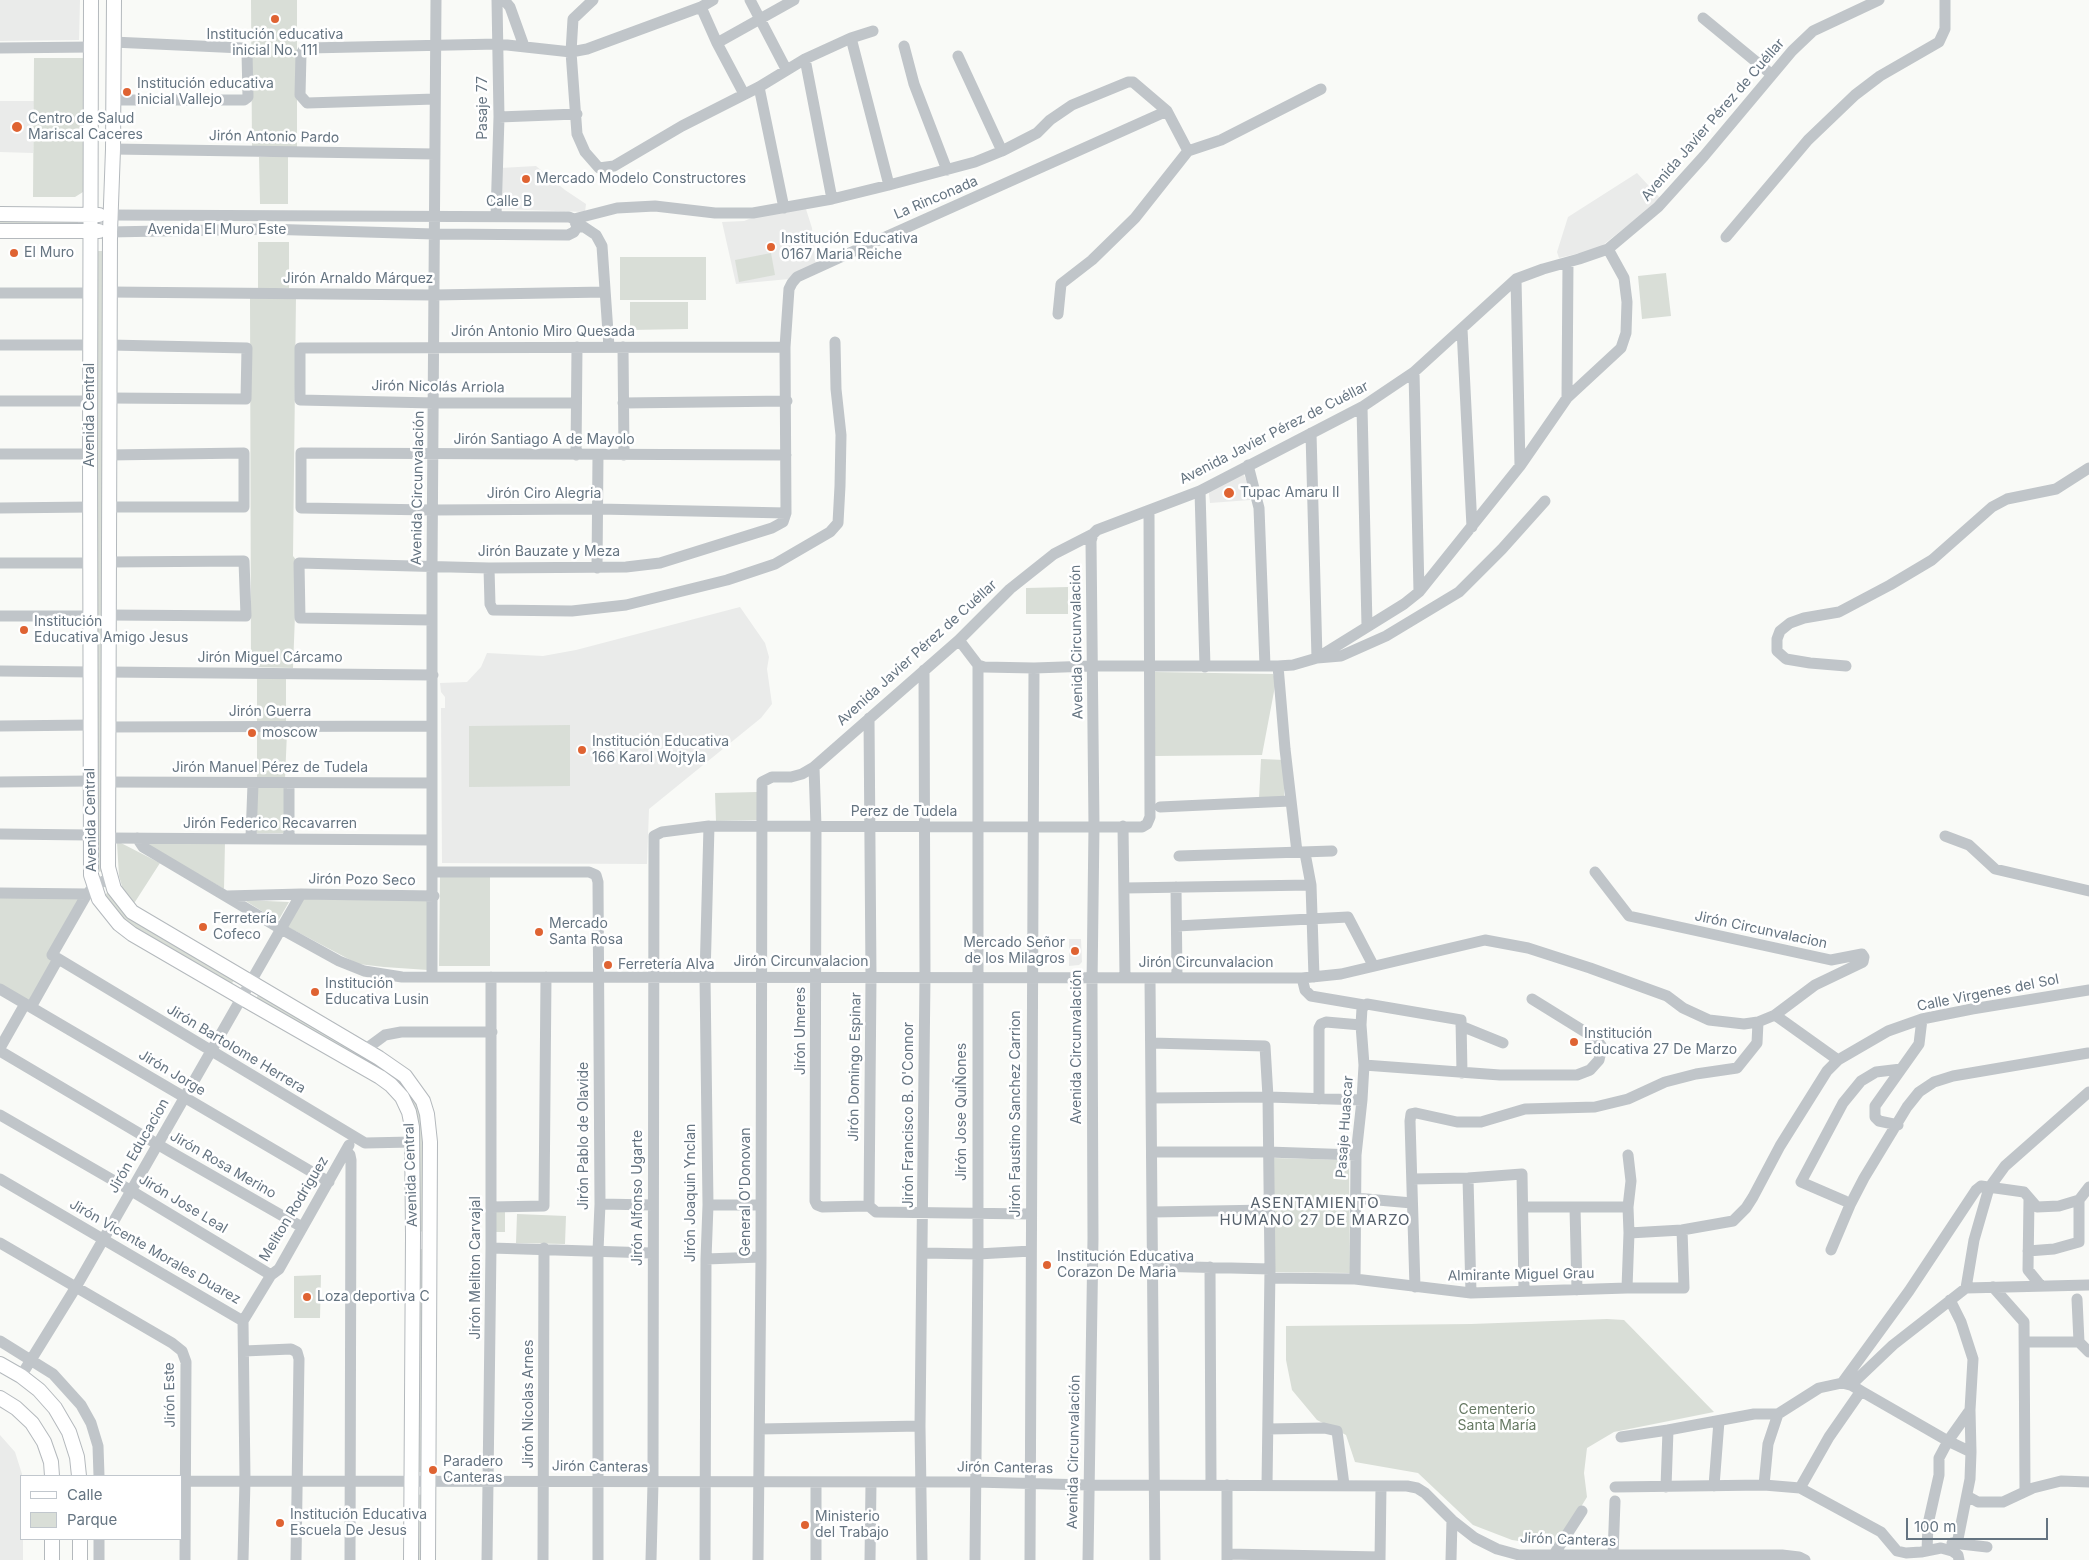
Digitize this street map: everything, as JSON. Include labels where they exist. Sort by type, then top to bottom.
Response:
[{"type":"main road","name":"Avenida Central","points":[[91,0],[91,890],[119,924],[132,934],[368,1069],[391,1085],[402,1097],[409,1112],[412,1142],[410,1560]]},
{"type":"main road","name":"Avenida Central","points":[[114,0],[114,100],[110,216],[108,562],[107,838],[110,878],[120,899],[132,912],[366,1050],[405,1076],[416,1090],[427,1114],[430,1135],[428,1560]]},
{"type":"main road","name":"Avenida El Muro Este","points":[[0,214],[110,216]]},
{"type":"main road","name":"Avenida El Muro Este","points":[[0,231],[110,232]]},
{"type":"main road","points":[[413,1236],[430,1236]]},
{"type":"main road","points":[[0,1364],[21,1376],[39,1390],[55,1408],[69,1432],[77,1457],[79,1475]]},
{"type":"main road","points":[[0,1398],[16,1408],[32,1423],[44,1442],[52,1475]]},
{"type":"main road","points":[[52,1540],[52,1560]]},
{"type":"main road","points":[[80,1540],[80,1560]]},
{"type":"street","name":"Avenida Circunvalación","points":[[432,977],[434,896],[432,840],[432,567],[436,0]]},
{"type":"street","name":"Pasaje 77","points":[[496,216],[499,117],[497,0]]},
{"type":"street","points":[[504,0],[510,7],[524,46]]},
{"type":"street","points":[[593,0],[573,19],[571,52],[577,134],[585,152],[599,168],[614,166],[682,126],[759,87],[805,59],[851,38],[873,31]]},
{"type":"street","points":[[436,99],[307,103],[300,95],[301,62],[304,49],[498,44],[571,52],[587,49],[701,7],[713,0]]},
{"type":"street","points":[[750,0],[786,70]]},
{"type":"street","points":[[717,43],[794,0]]},
{"type":"street","name":"Avenida Javier Pérez de Cuéllar","points":[[762,825],[762,782],[772,777],[791,777],[802,774],[814,767],[959,640],[1010,589],[1046,560],[1097,530],[1200,491],[1362,407],[1414,372],[1516,279],[1608,249],[1658,207],[1704,156],[1771,74],[1813,31],[1879,0]]},
{"type":"street","points":[[1726,237],[1808,140],[1855,95],[1880,76],[1939,42],[1945,29],[1945,0]]},
{"type":"street","points":[[701,7],[717,43],[744,94]]},
{"type":"street","points":[[1703,18],[1771,74]]},
{"type":"street","points":[[851,38],[889,186]]},
{"type":"street","points":[[114,42],[242,48],[247,53],[248,97],[244,100],[114,100]]},
{"type":"street","points":[[904,46],[914,84],[947,170]]},
{"type":"street","points":[[0,48],[91,47]]},
{"type":"street","points":[[958,56],[1002,151]]},
{"type":"street","points":[[805,59],[832,199]]},
{"type":"street","points":[[434,234],[568,235],[574,232],[575,223],[617,208],[655,206],[715,213],[753,213],[832,199],[889,186],[975,162],[1037,133],[1050,120],[1072,105],[1128,82],[1133,82],[1167,111],[1188,151]]},
{"type":"street","points":[[759,87],[784,208]]},
{"type":"street","points":[[1058,314],[1061,284],[1092,260],[1134,218],[1188,151],[1221,140],[1321,89]]},
{"type":"street","name":"La Rinconada","points":[[786,513],[785,347],[789,289],[797,277],[1167,111]]},
{"type":"street","points":[[499,117],[577,114]]},
{"type":"street","name":"Jirón Antonio Pardo","points":[[113,149],[435,154]]},
{"type":"street","points":[[272,215],[272,229]]},
{"type":"street","name":"Avenida El Muro Este","points":[[110,216],[434,217]]},
{"type":"street","name":"Calle B","points":[[434,217],[569,217],[584,228],[600,240],[602,246],[609,347]]},
{"type":"street","name":"Avenida El Muro Este","points":[[110,232],[272,229],[434,234]]},
{"type":"street","points":[[1317,658],[1404,604],[1419,592],[1520,466],[1567,398],[1621,348],[1626,333],[1627,302],[1624,278],[1608,249]]},
{"type":"street","points":[[1567,398],[1568,262]]},
{"type":"street","points":[[1516,279],[1520,466]]},
{"type":"street","name":"Jirón Arnaldo Márquez","points":[[110,292],[434,294],[605,292]]},
{"type":"street","points":[[0,293],[91,293]]},
{"type":"street","points":[[1462,329],[1472,527]]},
{"type":"street","points":[[489,568],[490,604],[493,610],[572,611],[626,605],[727,580],[775,564],[830,532],[838,523],[840,486],[841,435],[836,389],[835,342]]},
{"type":"street","points":[[0,345],[90,345]]},
{"type":"street","points":[[109,398],[246,399],[247,348],[110,345]]},
{"type":"street","points":[[576,455],[577,347]]},
{"type":"street","points":[[623,347],[624,455]]},
{"type":"street","name":"Jirón Antonio Miro Quesada","points":[[300,400],[300,348],[785,347]]},
{"type":"street","points":[[1414,372],[1419,592]]},
{"type":"street","name":"Jirón Nicolás Arriola","points":[[300,400],[434,403],[576,402]]},
{"type":"street","points":[[0,401],[90,401]]},
{"type":"street","points":[[623,403],[786,401]]},
{"type":"street","points":[[1362,407],[1368,626]]},
{"type":"street","points":[[1311,433],[1317,658]]},
{"type":"street","points":[[109,454],[244,453],[244,507],[109,507]]},
{"type":"street","name":"Jirón Santiago A de Mayolo","points":[[301,508],[301,453],[786,455]]},
{"type":"street","points":[[0,454],[90,454]]},
{"type":"street","points":[[597,568],[598,455]]},
{"type":"street","points":[[1248,465],[1259,508],[1265,666]]},
{"type":"street","points":[[1846,666],[1810,664],[1786,659],[1777,651],[1777,639],[1780,631],[1790,623],[1804,618],[1840,612],[1932,560],[1978,517],[1992,507],[2007,499],[2056,489],[2089,468]]},
{"type":"street","points":[[1200,491],[1205,667]]},
{"type":"street","points":[[959,640],[978,665],[984,667],[1278,666],[1293,665],[1317,658],[1341,656],[1386,636],[1459,592],[1502,549],[1545,501]]},
{"type":"street","points":[[0,508],[90,507]]},
{"type":"street","name":"Jirón Ciro Alegria","points":[[301,508],[433,510],[599,509],[786,513]]},
{"type":"street","points":[[1149,511],[1150,667]]},
{"type":"street","name":"Jirón Bauzate y Meza","points":[[432,620],[300,618],[299,563],[489,568],[626,567],[660,563],[772,528],[783,522],[786,513]]},
{"type":"street","name":"Avenida Circunvalación","points":[[1088,1560],[1093,1238],[1092,977],[1094,826],[1091,541],[1093,534]]},
{"type":"street","points":[[108,562],[244,561],[246,616],[108,615]]},
{"type":"street","points":[[0,563],[90,563]]},
{"type":"street","points":[[0,616],[91,616]]},
{"type":"street","name":"Jirón Jose QuiÑones","points":[[975,1560],[978,1254],[978,665]]},
{"type":"street","points":[[1278,666],[1290,801],[1301,852],[1311,885],[1314,977]]},
{"type":"street","name":"Perez de Tudela","points":[[654,836],[662,832],[709,826],[762,825],[1142,827],[1148,824],[1150,817],[1150,667]]},
{"type":"street","name":"Jirón Faustino Sanchez Carrion","points":[[1030,1560],[1034,668]]},
{"type":"street","name":"Jirón Francisco B. O'Connor","points":[[922,1560],[920,1426],[925,976],[924,670]]},
{"type":"street","points":[[0,671],[90,672]]},
{"type":"street","name":"Jirón Miguel Cárcamo","points":[[108,672],[432,675]]},
{"type":"street","name":"Jirón Domingo Espinar","points":[[869,718],[872,977],[869,1206]]},
{"type":"street","points":[[0,726],[90,725]]},
{"type":"street","name":"Jirón Guerra","points":[[108,727],[432,726]]},
{"type":"street","name":"Jirón Umeres","points":[[814,767],[816,826],[815,1201],[817,1205],[869,1206]]},
{"type":"street","points":[[0,782],[90,781]]},
{"type":"street","name":"Jirón Manuel Pérez de Tudela","points":[[107,782],[253,784],[432,783]]},
{"type":"street","points":[[288,838],[289,783]]},
{"type":"street","points":[[251,838],[253,784]]},
{"type":"street","points":[[1160,806],[1290,801]]},
{"type":"street","name":"General O'Donovan","points":[[758,1560],[762,825]]},
{"type":"street","name":"Jirón Joaquin Ynclan","points":[[705,1560],[706,1259],[708,1205],[705,977],[709,826]]},
{"type":"street","points":[[1123,826],[1125,977]]},
{"type":"street","points":[[0,834],[90,835]]},
{"type":"street","name":"Jirón Alfonso Ugarte","points":[[651,1560],[653,1483],[654,836]]},
{"type":"street","points":[[1945,836],[1968,845],[1995,869],[2089,891]]},
{"type":"street","name":"Jirón Federico Recavarren","points":[[107,838],[432,840]]},
{"type":"street","name":"Jirón Circunvalacion","points":[[137,838],[143,847],[281,929],[364,971],[382,975],[599,978],[816,976],[1032,976],[1150,979],[1302,978],[1341,974],[1485,940],[1528,948],[1590,968],[1668,996],[1683,1008],[1709,1020],[1722,1023],[1758,1022],[1775,1015],[1815,985],[1863,962],[1864,957],[1862,954],[1831,960],[1629,916],[1595,872]]},
{"type":"street","points":[[1179,856],[1332,851]]},
{"type":"street","name":"Jirón Pablo de Olavide","points":[[433,872],[589,872],[596,875],[598,882],[600,1204],[598,1251],[598,1560]]},
{"type":"street","points":[[0,1049],[28,1005],[91,890],[110,878]]},
{"type":"street","points":[[1125,888],[1311,885]]},
{"type":"street","points":[[1176,887],[1177,978]]},
{"type":"street","points":[[0,893],[91,890]]},
{"type":"street","points":[[226,896],[300,894]]},
{"type":"street","name":"Jirón Pozo Seco","points":[[281,929],[300,894],[434,896]]},
{"type":"street","points":[[1177,926],[1348,917],[1374,965]]},
{"type":"street","name":"Jirón Educacion","points":[[21,1376],[76,1287],[102,1238],[281,929]]},
{"type":"street","name":"Jirón Bartolome Herrera","points":[[55,957],[353,1137],[365,1143],[412,1142]]},
{"type":"street","name":"Jirón Meliton Carvajal","points":[[487,1560],[491,1248],[491,976]]},
{"type":"street","points":[[491,1206],[544,1206],[546,977]]},
{"type":"street","points":[[1302,978],[1305,990],[1311,996],[1363,1006],[1367,1004],[1461,1020],[1462,1073]]},
{"type":"street","points":[[1150,979],[1153,1152],[1153,1470],[1155,1485],[1155,1560]]},
{"type":"street","name":"Jirón Jorge","points":[[0,989],[329,1182]]},
{"type":"street","name":"Calle Virgenes del Sol","points":[[1629,1232],[1682,1230],[1733,1221],[1746,1208],[1780,1146],[1828,1071],[1838,1060],[1888,1031],[1922,1019],[2089,990]]},
{"type":"street","points":[[1364,1065],[1500,1075],[1577,1075],[1590,1070],[1599,1060],[1602,1047],[1595,1038],[1532,999]]},
{"type":"street","name":"Pasaje Huascar","points":[[1355,1279],[1356,1155],[1364,1065],[1361,1025],[1363,1006]]},
{"type":"street","points":[[1775,1015],[1838,1060]]},
{"type":"street","points":[[1898,1125],[1879,1121],[1875,1117],[1875,1106],[1919,1044],[1922,1019]]},
{"type":"street","points":[[1320,1099],[1319,1028],[1326,1022],[1361,1025]]},
{"type":"street","points":[[1416,1287],[1412,1204],[1411,1114],[1416,1113],[1457,1122],[1481,1122],[1525,1109],[1595,1107],[1628,1099],[1665,1082],[1696,1074],[1736,1068],[1757,1043],[1758,1022]]},
{"type":"street","points":[[1461,1026],[1503,1043]]},
{"type":"street","points":[[366,1050],[385,1035],[400,1032],[492,1032]]},
{"type":"street","points":[[1152,1042],[1265,1046],[1268,1097],[1270,1273],[1267,1485]]},
{"type":"street","name":"Jirón Rosa Merino","points":[[0,1049],[157,1144],[302,1227]]},
{"type":"street","points":[[1831,1250],[1864,1178],[1898,1125],[1907,1107],[1920,1092],[1934,1082],[1953,1076],[2088,1054]]},
{"type":"street","points":[[1845,1201],[1801,1182],[1843,1103],[1860,1081],[1876,1072],[1901,1069]]},
{"type":"street","points":[[1966,1288],[1974,1240],[1989,1188],[2005,1166],[2089,1092]]},
{"type":"street","points":[[1152,1098],[1268,1097],[1362,1100]]},
{"type":"street","name":"Jirón Jose Leal","points":[[0,1115],[130,1190],[271,1275]]},
{"type":"street","name":"Meliton Rodriguez","points":[[243,1321],[271,1275],[279,1269],[353,1137]]},
{"type":"street","points":[[346,1151],[350,1160],[350,1560]]},
{"type":"street","points":[[1153,1152],[1268,1152],[1356,1155]]},
{"type":"street","points":[[1627,1288],[1628,1207],[1631,1181],[1628,1154]]},
{"type":"street","points":[[1412,1179],[1468,1178],[1522,1174],[1524,1291]]},
{"type":"street","name":"Jirón Vicente Morales Duarez","points":[[0,1178],[243,1321],[245,1480],[243,1560]]},
{"type":"street","points":[[1468,1178],[1471,1293]]},
{"type":"street","points":[[1800,1488],[1829,1437],[1851,1386],[1909,1291],[1976,1190],[1981,1186],[2024,1192],[2037,1207],[2059,1206],[2079,1200],[2089,1187]]},
{"type":"street","points":[[1356,1198],[1412,1204]]},
{"type":"street","points":[[2029,1199],[2028,1270],[2041,1286]]},
{"type":"street","points":[[2028,1251],[2054,1248],[2079,1242],[2079,1200]]},
{"type":"street","points":[[600,1204],[653,1205]]},
{"type":"street","points":[[708,1205],[760,1205]]},
{"type":"street","points":[[869,1206],[876,1212],[1031,1214]]},
{"type":"street","points":[[1524,1207],[1628,1207]]},
{"type":"street","points":[[1575,1208],[1577,1290]]},
{"type":"street","points":[[1153,1212],[1269,1210]]},
{"type":"street","name":"Almirante Miguel Grau","points":[[1153,1266],[1210,1267],[1355,1279],[1471,1293],[1684,1288],[1682,1230]]},
{"type":"street","name":"Jirón Este","points":[[0,1243],[172,1343],[182,1351],[186,1362],[183,1481],[185,1560]]},
{"type":"street","points":[[491,1248],[544,1248],[652,1253]]},
{"type":"street","name":"Jirón Nicolas Arnes","points":[[543,1560],[544,1248]]},
{"type":"street","points":[[923,1253],[978,1254],[1031,1251]]},
{"type":"street","points":[[706,1259],[761,1257]]},
{"type":"street","points":[[1210,1267],[1212,1485]]},
{"type":"street","points":[[1851,1386],[1878,1358],[1966,1288],[2089,1285]]},
{"type":"street","points":[[1993,1287],[2024,1322],[2026,1342],[2025,1491]]},
{"type":"street","points":[[2077,1299],[2079,1342],[2089,1352]]},
{"type":"street","points":[[1950,1300],[1961,1322],[1973,1359],[1970,1410],[1972,1452],[1967,1496],[1957,1544]]},
{"type":"street","points":[[0,1341],[32,1359],[53,1374],[81,1405],[91,1424],[98,1446],[98,1475]]},
{"type":"street","points":[[2026,1342],[2079,1342]]},
{"type":"street","points":[[244,1350],[291,1349],[297,1352],[299,1359],[296,1560]]},
{"type":"street","points":[[1621,1437],[1754,1414],[1778,1414],[1819,1388],[1851,1386],[1948,1441],[1972,1452]]},
{"type":"street","points":[[1927,1551],[1931,1508],[1939,1475],[1939,1458],[1948,1441],[1970,1410]]},
{"type":"street","points":[[1764,1485],[1768,1444],[1778,1414]]},
{"type":"street","points":[[1714,1486],[1719,1421]]},
{"type":"street","points":[[760,1429],[920,1426]]},
{"type":"street","points":[[1268,1429],[1324,1428],[1337,1431],[1344,1485]]},
{"type":"street","points":[[1666,1487],[1668,1430]]},
{"type":"street","name":"Jirón Canteras","points":[[183,1481],[975,1482],[1088,1485],[1407,1486],[1417,1488],[1425,1493],[1452,1520],[1475,1538],[1519,1558],[1554,1556],[1576,1558],[1613,1556],[1645,1558],[1799,1557],[1805,1560]]},
{"type":"street","points":[[1967,1496],[1978,1502],[2002,1502],[2025,1491],[2061,1481],[2089,1482]]},
{"type":"street","points":[[816,1482],[816,1560]]},
{"type":"street","points":[[870,1560],[871,1483]]},
{"type":"street","points":[[1227,1485],[1227,1557],[1302,1559],[1380,1559],[1381,1486]]},
{"type":"street","points":[[1615,1487],[1764,1485],[1800,1488],[1881,1532],[1897,1551],[1906,1553],[1941,1548],[1952,1550],[1958,1555],[1959,1560]]},
{"type":"street","points":[[1613,1556],[1615,1501]]},
{"type":"street","points":[[1554,1556],[1582,1511]]},
{"type":"street","points":[[1451,1560],[1452,1520]]},
{"type":"street","points":[[1928,1539],[1987,1548]]},
{"type":"street","points":[[99,1540],[99,1560]]},
{"type":"shaded area","points":[[0,0],[80,0],[79,40],[0,41]]},
{"type":"shaded area","name":"Centro de Salud Mariscal Caceres","points":[[0,101],[34,101],[33,153],[0,152]]},
{"type":"shaded area","name":"Mercado Modelo Constructores","points":[[536,166],[565,190],[586,204],[585,212],[499,209],[500,168]]},
{"type":"shaded area","points":[[1637,173],[1661,199],[1598,249],[1559,258],[1557,252],[1568,217]]},
{"type":"shaded area","name":"Institución Educativa 0167 Maria Reiche","points":[[805,206],[812,228],[816,267],[789,279],[736,284],[722,222],[744,221],[772,210]]},
{"type":"shaded area","name":"Tupac Amaru II","points":[[1242,471],[1249,486],[1250,500],[1210,503],[1208,487]]},
{"type":"shaded area","name":"Institución Educativa 166 Karol Wojtyla","points":[[740,607],[765,643],[769,657],[767,669],[772,704],[761,718],[649,809],[647,864],[442,863],[441,708],[445,708],[445,697],[441,692],[440,683],[467,682],[481,667],[487,653],[543,656],[576,650]]},
{"type":"shaded area","name":"Mercado Señor de los Milagros","points":[[1069,939],[1081,939],[1082,962],[1079,965],[1069,966]]},
{"type":"shaded area","points":[[0,1435],[15,1452],[22,1474],[20,1475],[20,1540],[23,1540],[23,1560],[0,1560]]},
{"type":"green space","points":[[251,0],[297,0],[297,148],[252,149]]},
{"type":"green space","points":[[34,58],[83,58],[83,192],[75,197],[33,197]]},
{"type":"green space","points":[[288,156],[288,204],[260,204],[259,157]]},
{"type":"green space","points":[[0,219],[78,220],[78,228],[0,227]]},
{"type":"green space","points":[[258,242],[289,242],[289,288],[258,289]]},
{"type":"green space","points":[[96,251],[103,251],[103,871],[98,872],[95,869]]},
{"type":"green space","points":[[771,253],[775,275],[739,282],[735,260]]},
{"type":"green space","points":[[620,257],[706,257],[706,300],[620,300]]},
{"type":"green space","points":[[1666,273],[1671,316],[1642,319],[1638,276]]},
{"type":"green space","points":[[250,296],[296,296],[293,556],[297,561],[293,668],[251,667]]},
{"type":"green space","points":[[630,302],[688,302],[688,329],[630,330]]},
{"type":"green space","points":[[1068,587],[1068,614],[1026,614],[1026,588]]},
{"type":"green space","points":[[1155,672],[1273,674],[1276,681],[1262,755],[1155,756]]},
{"type":"green space","points":[[257,675],[286,675],[286,722],[257,722]]},
{"type":"green space","points":[[570,725],[570,786],[469,787],[469,726]]},
{"type":"green space","points":[[257,732],[287,732],[285,779],[257,780]]},
{"type":"green space","points":[[1261,759],[1285,760],[1284,799],[1259,799]]},
{"type":"green space","points":[[287,786],[287,833],[256,833],[256,787]]},
{"type":"green space","points":[[757,792],[758,820],[716,821],[715,793]]},
{"type":"green space","points":[[119,842],[160,863],[133,905],[124,893],[119,876],[117,843]]},
{"type":"green space","points":[[149,842],[225,842],[224,889],[148,845]]},
{"type":"green space","points":[[440,877],[490,877],[490,966],[439,966]]},
{"type":"green space","points":[[111,891],[235,978],[230,987],[129,929],[102,896]]},
{"type":"green space","points":[[0,897],[82,898],[55,959],[29,1003],[0,986]]},
{"type":"green space","points":[[303,898],[427,899],[428,970],[358,964],[286,926]]},
{"type":"green space","points":[[244,900],[289,902],[278,921]]},
{"type":"green space","points":[[259,993],[381,1064],[403,1082],[418,1103],[424,1131],[423,1230],[420,1233],[417,1233],[410,1103],[255,1001]]},
{"type":"green space","points":[[1274,1158],[1349,1160],[1350,1273],[1274,1272]]},
{"type":"green space","points":[[493,1210],[505,1210],[505,1232],[494,1232]]},
{"type":"green space","points":[[517,1214],[566,1216],[565,1244],[516,1243]]},
{"type":"green space","points":[[415,1249],[423,1249],[423,1472],[415,1472]]},
{"type":"green space","name":"Loza deportiva C","points":[[321,1275],[320,1318],[294,1318],[294,1276]]},
{"type":"green space","name":"Cementerio Santa María","points":[[1624,1320],[1714,1412],[1614,1432],[1587,1448],[1584,1473],[1587,1497],[1561,1540],[1552,1546],[1512,1540],[1473,1525],[1418,1473],[1355,1462],[1346,1435],[1317,1420],[1292,1390],[1286,1360],[1286,1326],[1471,1324]]},
{"type":"green space","points":[[415,1494],[422,1495],[422,1560],[415,1560]]},
{"type":"place","name":"Institución educativa inicial No. 111","points":[[275,19]]},
{"type":"place","name":"Institución educativa inicial Vallejo","points":[[127,92]]},
{"type":"place","name":"Centro de Salud Mariscal Caceres","points":[[17,127]]},
{"type":"place","name":"Mercado Modelo Constructores","points":[[526,179]]},
{"type":"place","name":"Institución Educativa 0167 Maria Reiche","points":[[771,247]]},
{"type":"place","name":"El Muro","points":[[14,253]]},
{"type":"place","name":"Tupac Amaru II","points":[[1229,493]]},
{"type":"place","name":"Institución Educativa Amigo Jesus","points":[[24,630]]},
{"type":"place","name":"moscow","points":[[252,733]]},
{"type":"place","name":"Institución Educativa 166 Karol Wojtyla","points":[[582,750]]},
{"type":"place","name":"Ferretería Cofeco","points":[[203,927]]},
{"type":"place","name":"Mercado Santa Rosa","points":[[539,932]]},
{"type":"place","name":"Mercado Señor de los Milagros","points":[[1075,951]]},
{"type":"place","name":"Ferretería Alva","points":[[608,965]]},
{"type":"place","name":"Institución Educativa Lusin","points":[[315,992]]},
{"type":"place","name":"Institución Educativa 27 De Marzo","points":[[1574,1042]]},
{"type":"place","name":"Institución Educativa Corazon De Maria","points":[[1047,1265]]},
{"type":"place","name":"Loza deportiva C","points":[[307,1297]]},
{"type":"place","name":"Paradero Canteras","points":[[433,1470]]},
{"type":"place","name":"Institución Educativa Escuela De Jesus","points":[[280,1523]]},
{"type":"place","name":"Ministerio del Trabajo","points":[[805,1525]]},
{"type":"district","name":"ASENTAMIENTO HUMANO 27 DE MARZO","points":[[1315,1212]]}]
